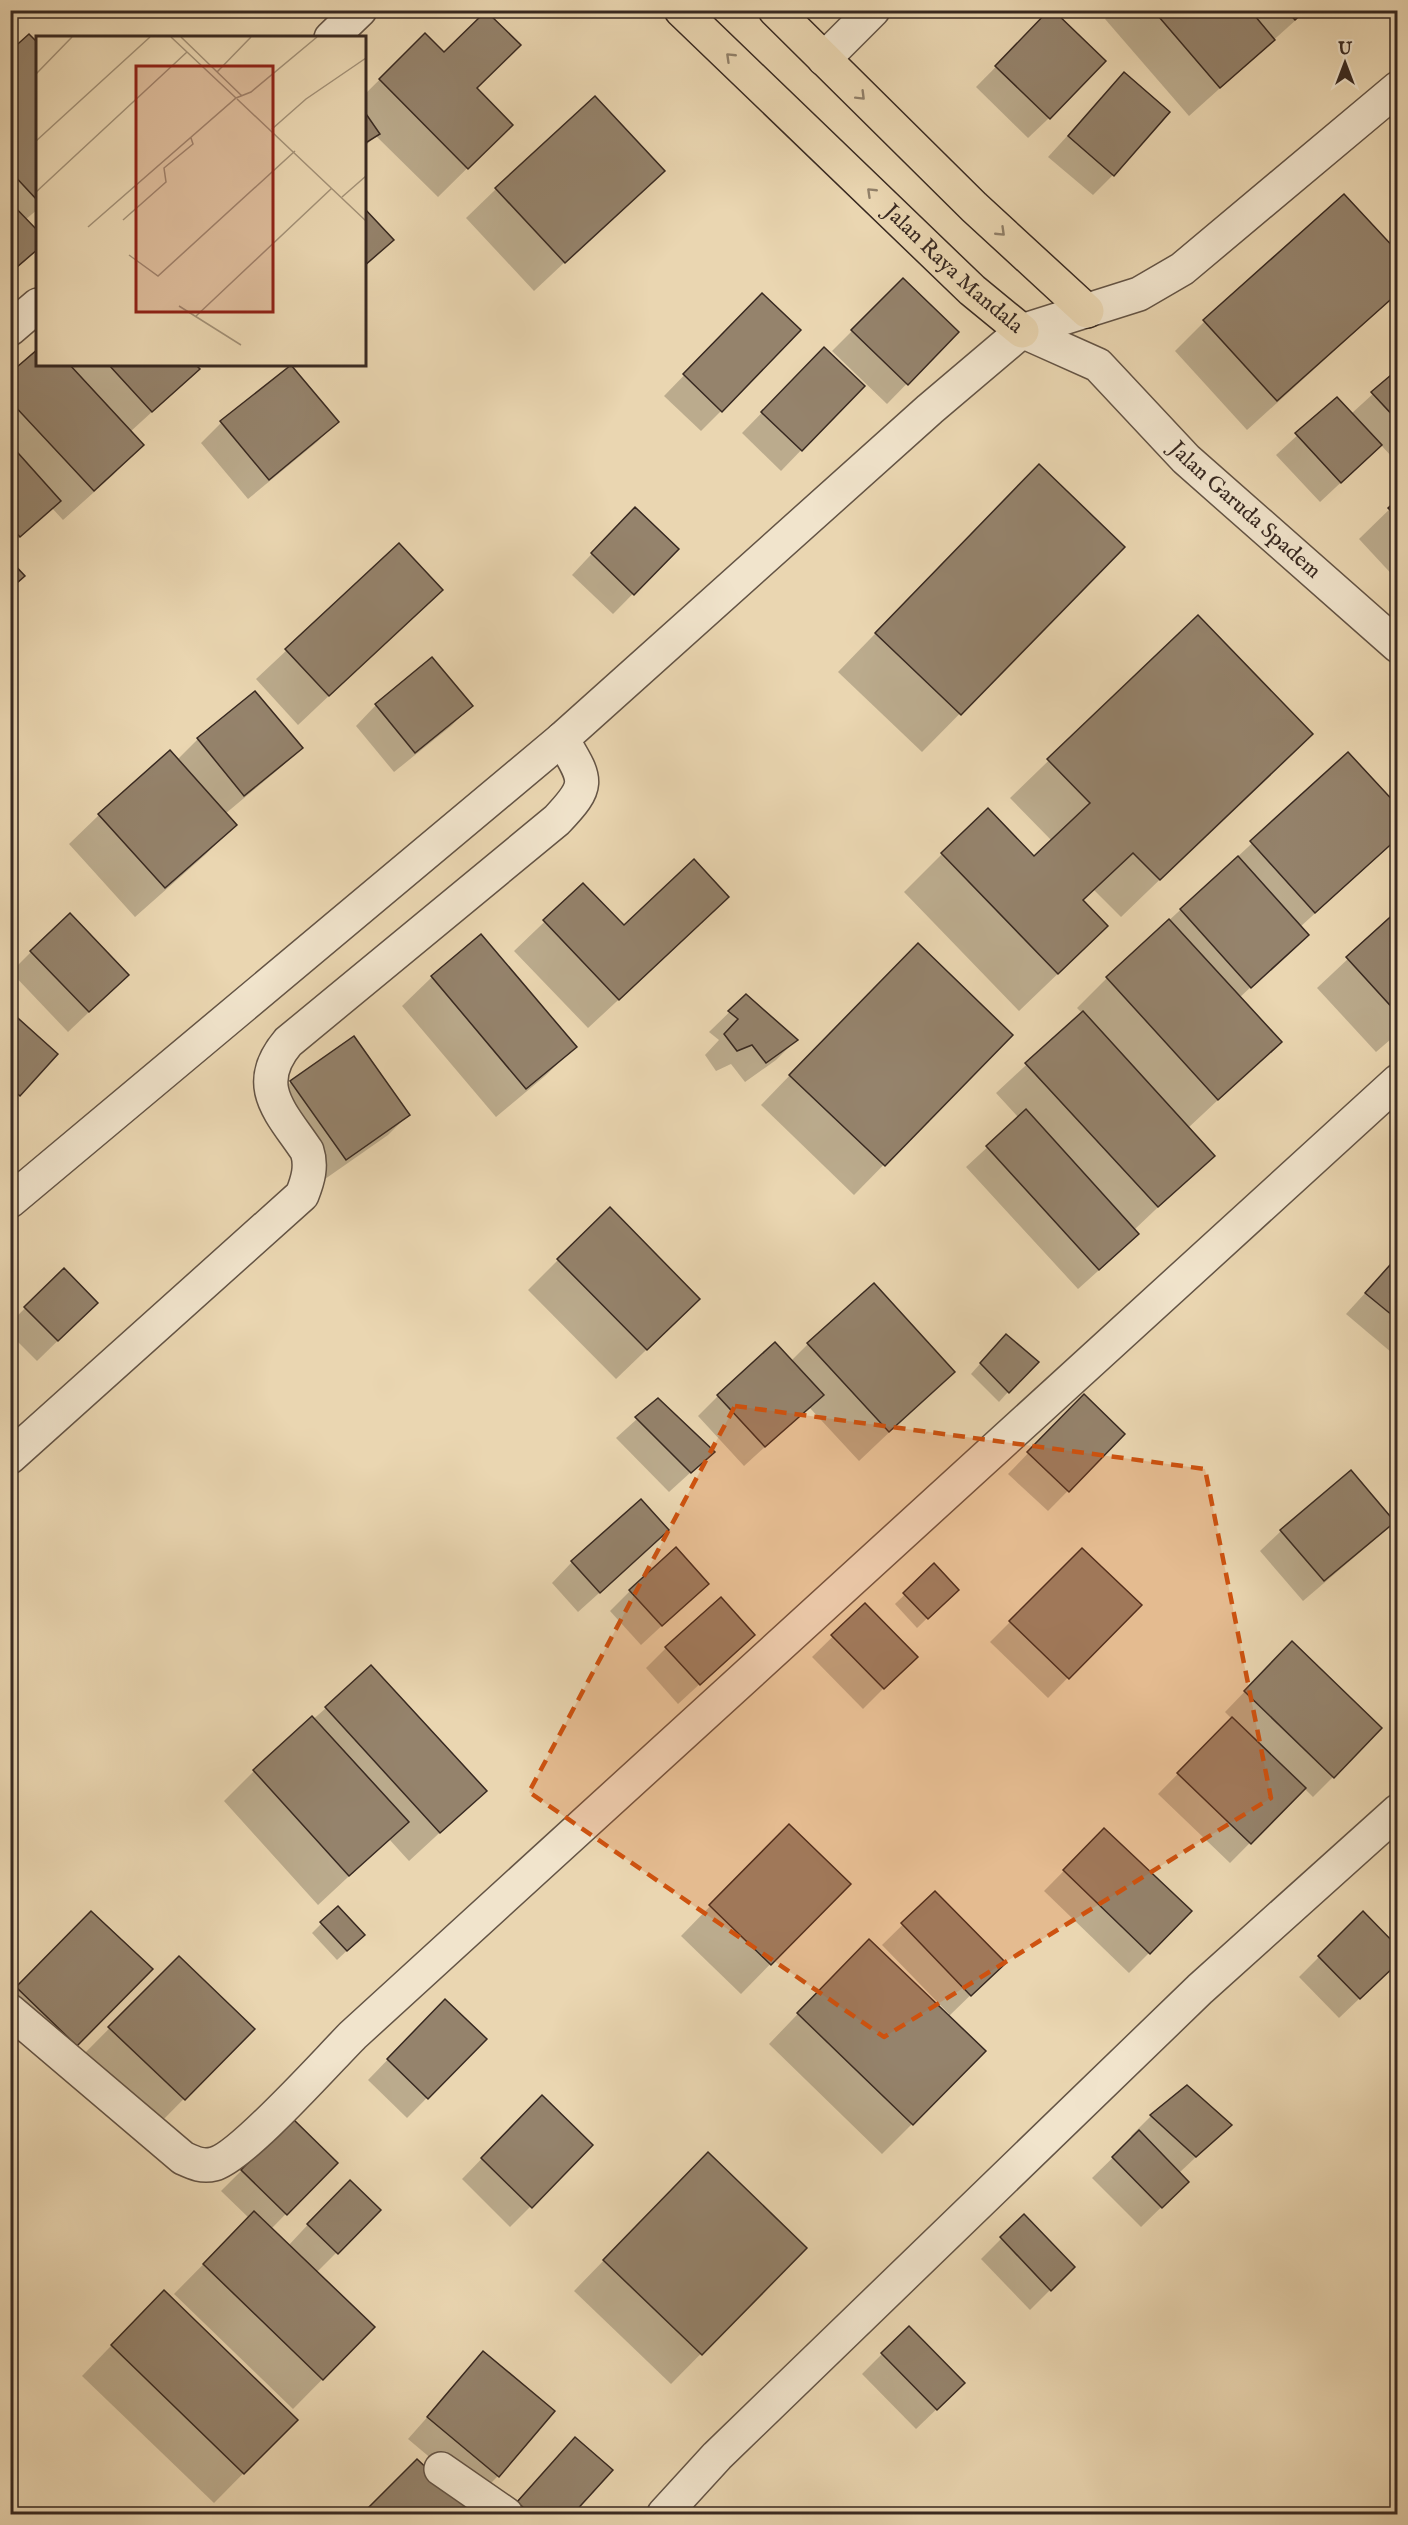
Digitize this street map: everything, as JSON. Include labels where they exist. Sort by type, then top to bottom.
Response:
[{"type":"highway","name":"Jalan Raya Mandala","points":[[681,10],[972,290],[1022,331]]},
{"type":"highway","points":[[775,10],[991,223],[1087,310]]},
{"type":"street","points":[[333,36],[360,10]]},
{"type":"street","points":[[824,59],[873,10]]},
{"type":"street","points":[[10,1201],[562,739],[930,409],[1022,331],[1139,294],[1182,269],[1398,88]]},
{"type":"street","points":[[10,329],[36,306]]},
{"type":"street","points":[[1087,310],[1098,365]]},
{"type":"street","name":"Jalan Raya Mandala","points":[[1022,331],[1098,365]]},
{"type":"street","name":"Jalan Garuda Spadem","points":[[1098,365],[1186,459],[1397,644]]},
{"type":"street","points":[[10,1457],[302,1195],[307,1183],[309,1159],[307,1151],[276,1105],[271,1092],[270,1075],[280,1051],[557,820],[579,796],[582,778],[562,739]]},
{"type":"street","points":[[10,2011],[183,2158],[200,2166],[215,2164],[226,2158],[250,2140],[352,2035],[1398,1081]]},
{"type":"street","points":[[664,2514],[717,2456],[1200,1989],[1398,1811]]},
{"type":"street","points":[[441,2469],[506,2514]]},
{"type":"highlighted area","points":[[735,1406],[1205,1469],[1271,1798],[884,2037],[529,1792]]},
{"type":"building","points":[[1049,10],[1053,10],[1106,61],[1050,119],[995,66]]},
{"type":"building","points":[[1153,10],[1250,10],[1275,40],[1220,88]]},
{"type":"building","points":[[1286,10],[1306,10],[1295,20]]},
{"type":"building","points":[[486,11],[521,45],[477,88],[513,125],[468,169],[379,79],[425,33],[444,52]]},
{"type":"building","points":[[29,34],[36,41],[36,199],[10,171],[10,51]]},
{"type":"building","points":[[1124,72],[1170,112],[1114,176],[1068,136]]},
{"type":"building","points":[[595,96],[665,171],[565,263],[495,188]]},
{"type":"building","points":[[366,114],[380,134],[366,143]]},
{"type":"building","points":[[1344,194],[1398,252],[1398,293],[1277,401],[1203,320]]},
{"type":"building","points":[[10,202],[36,229],[36,251],[10,273]]},
{"type":"building","points":[[366,210],[394,240],[366,264]]},
{"type":"building","points":[[903,278],[959,332],[908,385],[851,330]]},
{"type":"building","points":[[762,293],[801,330],[722,412],[683,374]]},
{"type":"building","points":[[824,347],[865,386],[802,451],[761,412]]},
{"type":"building","points":[[36,351],[36,366],[71,366],[144,445],[94,491],[10,401],[10,373]]},
{"type":"building","points":[[110,366],[197,366],[200,369],[152,412]]},
{"type":"building","points":[[292,366],[339,422],[269,480],[220,421]]},
{"type":"building","points":[[1398,369],[1398,421],[1371,392]]},
{"type":"building","points":[[1337,397],[1382,445],[1341,483],[1295,433]]},
{"type":"building","points":[[10,444],[61,501],[20,537],[10,526]]},
{"type":"building","points":[[1039,464],[1125,547],[961,715],[875,633]]},
{"type":"building","points":[[1398,499],[1398,518],[1388,508]]},
{"type":"building","points":[[635,507],[679,549],[634,595],[591,553]]},
{"type":"building","points":[[399,543],[443,590],[329,696],[285,649]]},
{"type":"building","points":[[10,560],[25,576],[10,589]]},
{"type":"building","points":[[1198,615],[1313,734],[1160,880],[1133,853],[1083,900],[1108,926],[1058,974],[941,853],[988,808],[1034,856],[1090,803],[1047,759]]},
{"type":"building","points":[[432,657],[473,706],[415,753],[375,704]]},
{"type":"building","points":[[255,691],[303,748],[244,796],[197,738]]},
{"type":"building","points":[[170,750],[237,825],[165,888],[98,814]]},
{"type":"building","points":[[1348,752],[1398,806],[1398,838],[1315,913],[1250,841]]},
{"type":"building","points":[[1238,856],[1309,935],[1251,988],[1180,909]]},
{"type":"building","points":[[694,859],[729,897],[619,1000],[543,920],[583,883],[624,925]]},
{"type":"building","points":[[1398,910],[1398,1014],[1346,957]]},
{"type":"building","points":[[70,913],[129,975],[89,1012],[30,951]]},
{"type":"building","points":[[1169,919],[1282,1042],[1218,1100],[1106,977]]},
{"type":"building","points":[[481,934],[577,1047],[526,1089],[431,976]]},
{"type":"building","points":[[918,943],[1013,1035],[885,1166],[789,1075]]},
{"type":"building","points":[[746,994],[798,1040],[766,1063],[752,1045],[737,1051],[724,1034],[738,1019],[728,1011]]},
{"type":"building","points":[[10,1011],[58,1054],[20,1096],[10,1087]]},
{"type":"building","points":[[1083,1011],[1215,1156],[1158,1207],[1025,1063]]},
{"type":"building","points":[[354,1036],[410,1115],[346,1160],[290,1081]]},
{"type":"building","points":[[1026,1109],[1139,1234],[1099,1270],[986,1146]]},
{"type":"building","points":[[610,1207],[700,1299],[647,1350],[557,1259]]},
{"type":"building","points":[[1398,1256],[1398,1320],[1365,1293]]},
{"type":"building","points":[[64,1268],[98,1303],[58,1341],[24,1307]]},
{"type":"building","points":[[874,1283],[955,1372],[889,1432],[807,1343]]},
{"type":"building","points":[[1006,1334],[1039,1362],[1009,1393],[980,1363]]},
{"type":"building","points":[[775,1342],[824,1395],[765,1447],[717,1395]]},
{"type":"building","points":[[1084,1394],[1125,1434],[1069,1492],[1027,1452]]},
{"type":"building","points":[[658,1398],[715,1452],[691,1473],[635,1417]]},
{"type":"building","points":[[1351,1470],[1395,1522],[1324,1581],[1280,1530]]},
{"type":"building","points":[[641,1499],[669,1530],[600,1593],[571,1561]]},
{"type":"building","points":[[676,1547],[709,1584],[662,1626],[629,1590]]},
{"type":"building","points":[[1082,1548],[1142,1605],[1069,1679],[1009,1621]]},
{"type":"building","points":[[934,1563],[959,1590],[928,1619],[903,1593]]},
{"type":"building","points":[[721,1597],[755,1635],[700,1685],[665,1647]]},
{"type":"building","points":[[865,1603],[918,1657],[884,1689],[831,1635]]},
{"type":"building","points":[[1292,1641],[1382,1728],[1334,1778],[1244,1691]]},
{"type":"building","points":[[371,1665],[487,1791],[440,1833],[325,1707]]},
{"type":"building","points":[[312,1716],[409,1822],[349,1876],[253,1770]]},
{"type":"building","points":[[1232,1717],[1306,1788],[1251,1844],[1177,1773]]},
{"type":"building","points":[[789,1824],[851,1884],[771,1965],[709,1905]]},
{"type":"building","points":[[1104,1828],[1192,1911],[1150,1954],[1063,1870]]},
{"type":"building","points":[[935,1891],[1006,1963],[971,1996],[901,1923]]},
{"type":"building","points":[[338,1906],[365,1935],[347,1951],[320,1922]]},
{"type":"building","points":[[91,1911],[153,1969],[77,2046],[16,1987]]},
{"type":"building","points":[[1363,1911],[1398,1947],[1398,1963],[1360,1999],[1318,1956]]},
{"type":"building","points":[[869,1939],[986,2051],[913,2125],[797,2013]]},
{"type":"building","points":[[179,1956],[255,2029],[185,2100],[108,2027]]},
{"type":"building","points":[[445,1999],[487,2039],[428,2099],[387,2059]]},
{"type":"building","points":[[1187,2085],[1232,2125],[1196,2157],[1150,2115]]},
{"type":"building","points":[[542,2095],[593,2145],[532,2208],[481,2158]]},
{"type":"building","points":[[292,2118],[338,2163],[287,2215],[241,2170]]},
{"type":"building","points":[[1139,2130],[1189,2182],[1162,2208],[1112,2157]]},
{"type":"building","points":[[708,2152],[807,2248],[702,2355],[603,2260]]},
{"type":"building","points":[[350,2180],[381,2210],[338,2254],[307,2224]]},
{"type":"building","points":[[254,2211],[375,2327],[323,2380],[203,2264]]},
{"type":"building","points":[[1024,2214],[1075,2267],[1051,2291],[1000,2237]]},
{"type":"building","points":[[164,2290],[298,2420],[244,2474],[111,2345]]},
{"type":"building","points":[[909,2326],[965,2383],[937,2410],[881,2353]]},
{"type":"building","points":[[483,2351],[555,2411],[499,2477],[427,2417]]},
{"type":"building","points":[[575,2437],[613,2470],[573,2514],[531,2514],[517,2502]]},
{"type":"building","points":[[417,2459],[475,2514],[362,2514]]}]
